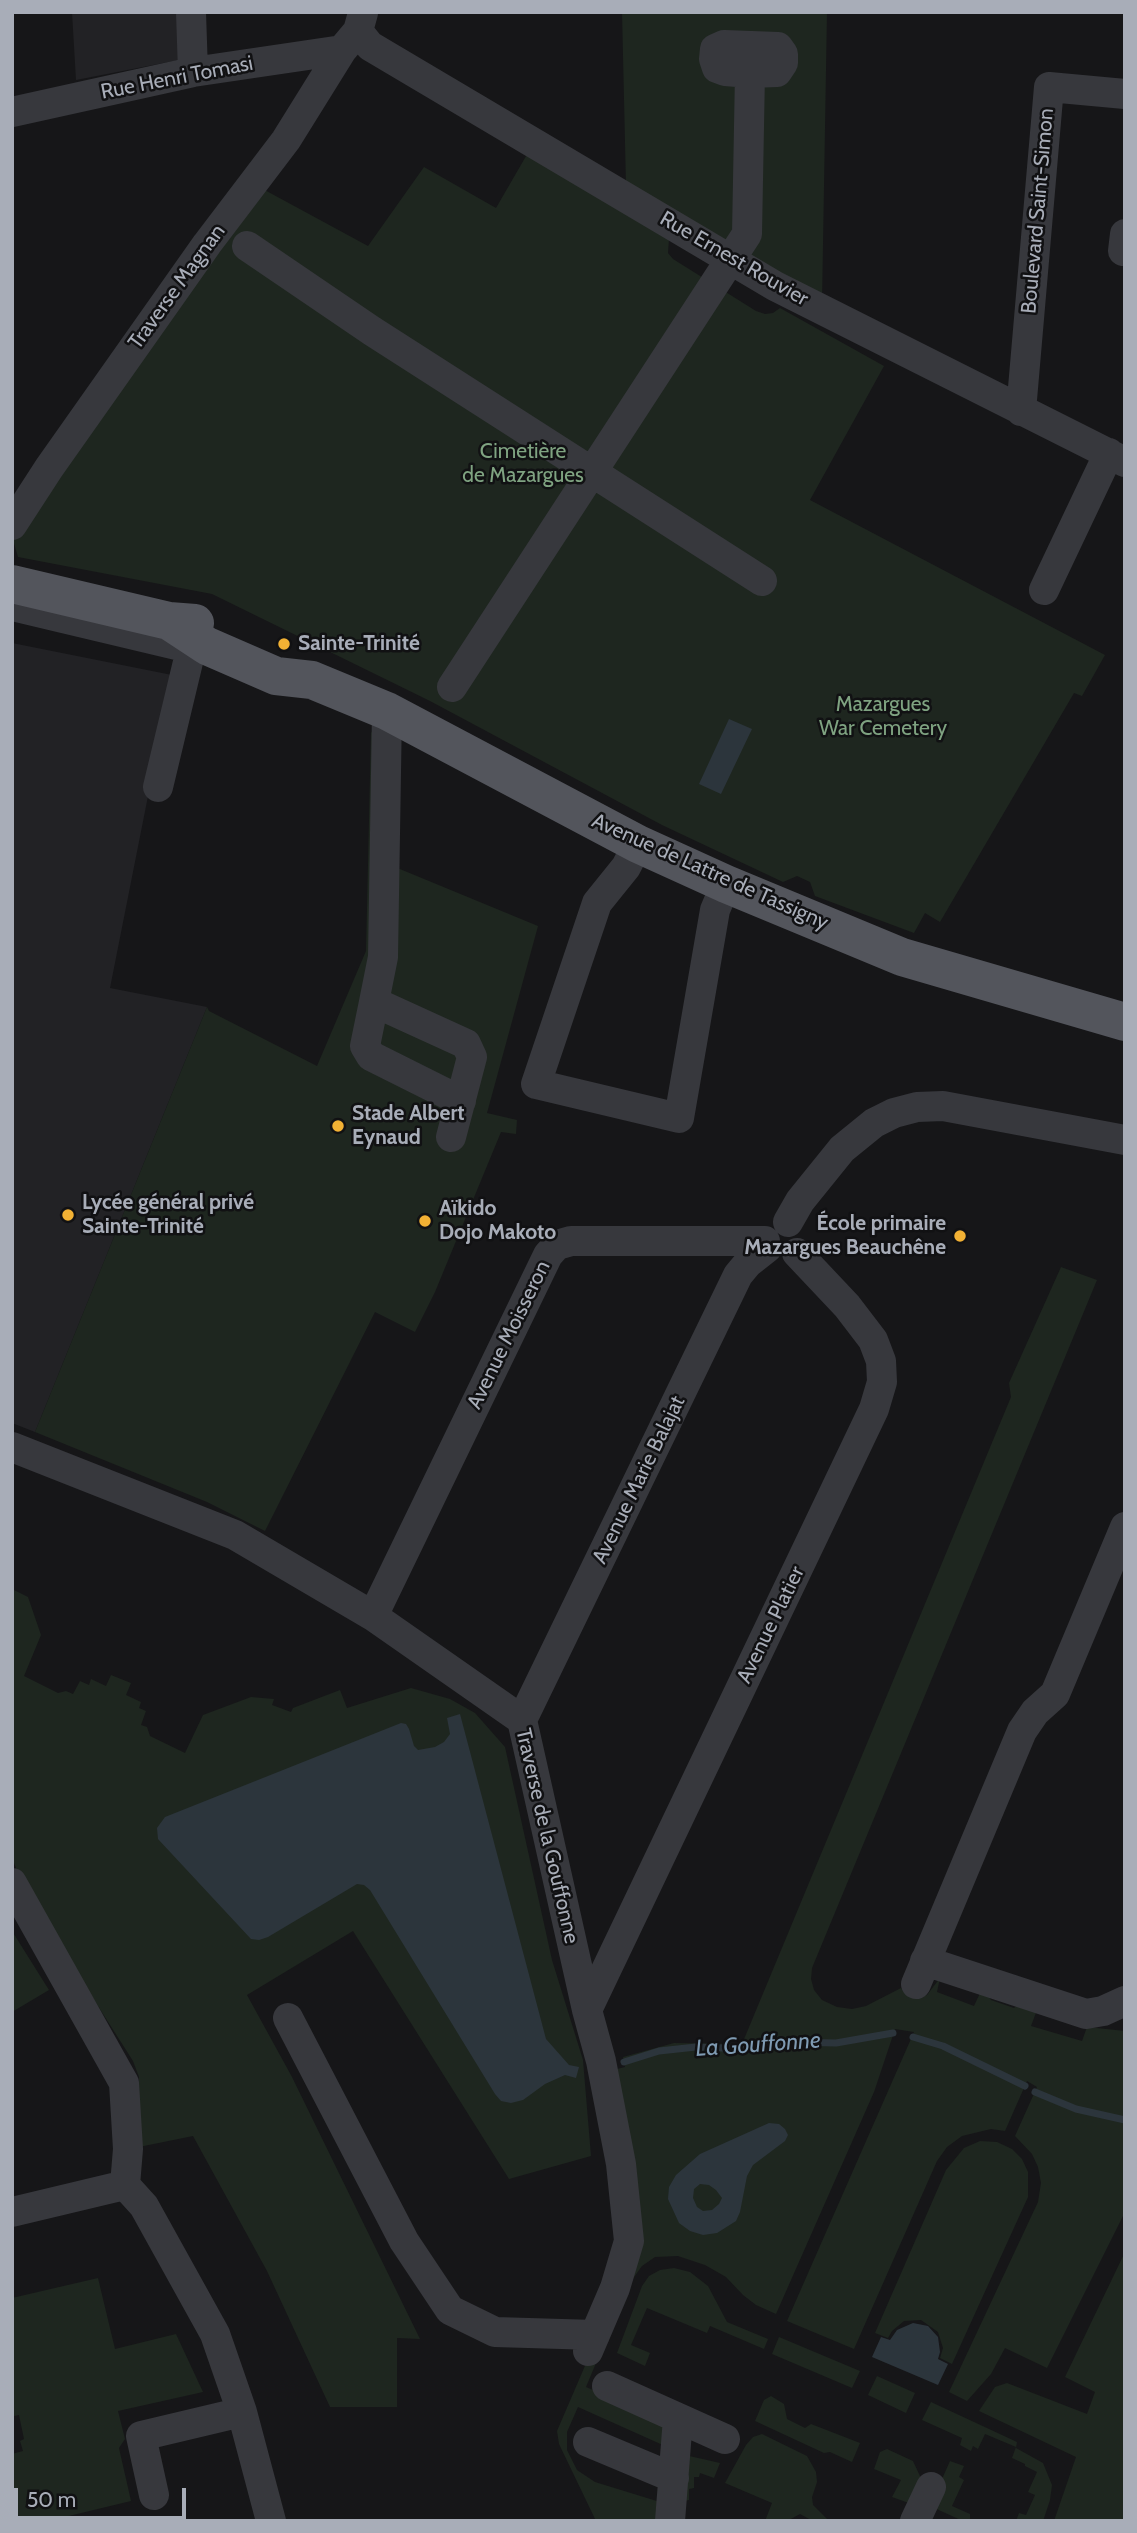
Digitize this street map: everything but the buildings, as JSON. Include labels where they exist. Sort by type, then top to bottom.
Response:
[{"type":"main road","name":"Avenue de Lattre de Tassigny","points":[[12,584],[182,629],[216,625],[289,660],[312,680],[387,711],[426,732],[634,852],[722,892],[902,957],[1125,1022]]},
{"type":"street","points":[[191,12],[193,72]]},
{"type":"street","name":"Rue Henri Tomasi","points":[[12,112],[193,72],[354,31]]},
{"type":"street","name":"Rue Ernest Rouvier","points":[[354,31],[370,46],[775,286],[1117,458]]},
{"type":"street","name":"Traverse Magnan","points":[[12,525],[207,244],[286,140],[354,31]]},
{"type":"street","points":[[452,687],[747,234],[750,73]]},
{"type":"street","name":"Boulevard Saint-Simon","points":[[1021,411],[1048,87],[1125,94]]},
{"type":"street","points":[[1125,234],[1125,251]]},
{"type":"street","points":[[247,246],[372,331],[762,582]]},
{"type":"street","points":[[1044,590],[1117,458]]},
{"type":"street","points":[[12,606],[176,645],[182,629]]},
{"type":"street","points":[[158,787],[182,629]]},
{"type":"street","points":[[387,711],[383,957],[365,1046],[371,1056],[461,1101]]},
{"type":"street","points":[[634,852],[597,903],[536,1084],[679,1118],[715,910],[722,892],[785,927],[914,974],[1125,1039]]},
{"type":"street","points":[[374,1002],[466,1044],[472,1057],[451,1137]]},
{"type":"street","points":[[788,1222],[800,1201],[842,1149],[874,1123],[894,1113],[917,1107],[943,1106],[1125,1140]]},
{"type":"street","points":[[781,1221],[788,1222],[795,1225],[802,1238],[797,1253],[784,1258],[777,1257],[766,1245],[769,1228],[781,1221]]},
{"type":"street","name":"Avenue Moisseron","points":[[373,1616],[548,1255],[557,1245],[571,1241],[766,1245]]},
{"type":"street","name":"Avenue Marie Balajat","points":[[522,1720],[738,1275],[766,1245]]},
{"type":"street","name":"Avenue Platier","points":[[587,2010],[869,1421],[882,1382],[881,1362],[873,1340],[847,1306],[797,1253]]},
{"type":"street","name":"Traverse de la Gouffonne","points":[[12,1447],[235,1535],[373,1616],[522,1720],[587,2010],[601,2061],[621,2164],[629,2241],[615,2288],[592,2343],[495,2332],[450,2309],[404,2241],[288,2018]]},
{"type":"street","points":[[1125,1527],[1055,1694],[1035,1712],[1022,1731],[920,1972],[1086,2014],[1103,2011],[1125,2001]]},
{"type":"street","points":[[12,1883],[124,2083],[128,2149],[125,2185],[144,2206],[215,2334],[242,2412],[271,2521]]},
{"type":"street","points":[[12,2212],[125,2185]]},
{"type":"street","points":[[607,2386],[725,2439]]},
{"type":"street","points":[[153,2495],[141,2436],[242,2412]]},
{"type":"street","points":[[670,2521],[678,2418]]},
{"type":"street","points":[[588,2442],[674,2478]]},
{"type":"street","points":[[915,2521],[931,2487]]},
{"type":"shaded area","points":[[72,12],[181,12],[184,59],[76,80]]},
{"type":"shaded area","name":"Lycée général privé Sainte-Trinité","points":[[12,643],[172,675],[110,988],[207,1007],[35,1432],[12,1423]]},
{"type":"shaded area","points":[[729,719],[752,729],[721,794],[699,784]]},
{"type":"shaded area","points":[[460,1714],[546,2039],[569,2065],[579,2067],[576,2078],[565,2075],[545,2084],[523,2100],[511,2103],[501,2101],[495,2094],[370,1890],[364,1885],[357,1884],[268,1937],[251,1939],[158,1839],[157,1828],[165,1817],[401,1723],[406,1724],[418,1750],[435,1747],[444,1742],[450,1734],[447,1718]]},
{"type":"shaded area","points":[[769,2123],[779,2124],[788,2135],[785,2141],[753,2165],[747,2176],[736,2221],[717,2233],[703,2235],[690,2231],[679,2223],[668,2199],[669,2187],[676,2175],[700,2154]],"holes":[[[700,2184],[709,2185],[722,2198],[712,2210],[703,2211],[697,2207],[693,2198],[694,2189]]]},
{"type":"shaded area","points":[[913,2323],[928,2326],[938,2337],[938,2359],[948,2364],[938,2385],[872,2357],[881,2337],[890,2340],[897,2330]]},
{"type":"green space","points":[[622,12],[827,12],[822,303],[626,186]]},
{"type":"green space","name":"Cimetière de Mazargues","points":[[529,151],[669,239],[668,253],[673,259],[756,311],[773,313],[780,308],[884,366],[810,500],[1105,655],[1082,696],[1074,693],[940,922],[925,913],[914,933],[815,896],[810,882],[797,876],[783,882],[662,825],[430,701],[212,594],[18,557],[13,540],[253,193],[261,188],[368,246],[424,167],[496,208]]},
{"type":"green space","name":"Stade Albert Eynaud","points":[[371,732],[397,744],[395,867],[538,926],[487,1113],[517,1120],[516,1134],[501,1132],[435,1292],[415,1332],[375,1312],[265,1531],[207,1502],[35,1432],[207,1007],[209,1011],[317,1066],[366,951]]},
{"type":"green space","points":[[1061,1267],[1097,1280],[812,1968],[811,1979],[814,1990],[822,2000],[837,2007],[852,2009],[866,2006],[901,1988],[918,1998],[927,1995],[940,1978],[937,1992],[974,2006],[981,1991],[991,2000],[1014,2008],[1019,2004],[1037,2010],[1031,2026],[1082,2041],[1087,2027],[1125,2031],[1125,2212],[1047,2368],[1005,2348],[991,2374],[967,2401],[949,2392],[1038,2202],[1041,2183],[1038,2167],[1032,2154],[1015,2136],[1037,2087],[1027,2081],[1005,2131],[991,2129],[962,2136],[947,2147],[937,2161],[854,2349],[787,2321],[914,2032],[895,2029],[874,2092],[776,2314],[756,2305],[726,2277],[705,2265],[678,2256],[655,2257],[642,2266],[629,2284],[586,2387],[666,2422],[665,2446],[578,2407],[567,2432],[567,2450],[577,2470],[595,2482],[660,2502],[660,2521],[596,2521],[559,2444],[557,2431],[621,2282],[609,2071],[625,2067],[623,2057],[674,2043],[742,2044],[1011,1397],[1009,1383]]},
{"type":"green space","points":[[12,1589],[28,1597],[41,1635],[24,1676],[58,1693],[66,1691],[73,1694],[80,1681],[89,1685],[91,1679],[106,1686],[111,1675],[131,1683],[126,1695],[141,1702],[139,1708],[146,1711],[141,1725],[147,1727],[150,1736],[185,1753],[203,1715],[251,1697],[274,1699],[272,1705],[291,1712],[293,1708],[340,1690],[347,1708],[411,1688],[450,1699],[475,1713],[505,1747],[552,1960],[583,2060],[591,2156],[509,2179],[353,1931],[247,1995],[292,2077],[420,2339],[397,2338],[397,2407],[330,2407],[267,2271],[193,2136],[134,2148],[139,2077],[133,2061],[26,1893],[12,1858]]},
{"type":"green space","points":[[12,1931],[49,1990],[12,2012]]},
{"type":"green space","points":[[980,2141],[997,2142],[1012,2149],[1022,2159],[1028,2172],[1028,2197],[952,2364],[940,2358],[943,2348],[938,2332],[921,2320],[904,2321],[888,2338],[875,2333],[946,2170],[964,2148]]},
{"type":"green space","points":[[1125,2252],[1125,2521],[1054,2521],[1076,2457],[979,2411],[995,2387],[1007,2383],[1087,2414],[1095,2392],[1065,2377]]},
{"type":"green space","points":[[674,2268],[690,2272],[708,2286],[727,2322],[768,2339],[764,2349],[710,2326],[707,2333],[647,2308],[631,2345],[650,2353],[645,2366],[617,2353],[642,2286],[649,2276],[660,2270]]},
{"type":"green space","points":[[98,2278],[115,2349],[176,2334],[203,2392],[118,2411],[125,2439],[119,2448],[131,2501],[48,2521],[12,2521],[12,2454],[23,2451],[20,2441],[24,2439],[19,2415],[14,2416],[12,2406],[12,2298]]},
{"type":"green space","points":[[779,2337],[860,2371],[852,2388],[772,2354]]},
{"type":"green space","points":[[877,2376],[915,2393],[906,2413],[868,2395]]},
{"type":"green space","points":[[771,2396],[784,2404],[787,2419],[805,2428],[811,2424],[860,2443],[852,2462],[830,2452],[824,2453],[755,2421],[764,2400]]},
{"type":"green space","points":[[931,2402],[1017,2442],[1016,2448],[1043,2463],[1052,2485],[1043,2521],[1016,2521],[1019,2513],[1026,2515],[1035,2495],[1028,2492],[1037,2472],[1012,2458],[1016,2447],[985,2434],[978,2449],[973,2446],[971,2451],[960,2445],[962,2438],[922,2420]]},
{"type":"green space","points":[[762,2434],[807,2456],[816,2472],[813,2505],[829,2521],[813,2521],[800,2514],[787,2521],[765,2521],[772,2503],[725,2483],[746,2445],[753,2437]]},
{"type":"green space","points":[[887,2449],[913,2461],[926,2489],[917,2506],[892,2497],[901,2480],[874,2469],[880,2452]]},
{"type":"green space","points":[[685,2455],[720,2463],[714,2478],[700,2473],[699,2477],[694,2477],[694,2488],[689,2489],[689,2500],[685,2501]]},
{"type":"green space","points":[[950,2461],[964,2466],[959,2477],[964,2480],[952,2506],[970,2514],[970,2521],[963,2521],[930,2506]]},
{"type":"waterway","name":"La Gouffonne","points":[[624,2062],[659,2051],[696,2047],[749,2049],[791,2042],[836,2043],[893,2033]]},
{"type":"waterway","name":"La Gouffonne","points":[[913,2037],[943,2046],[1025,2086]]},
{"type":"waterway","name":"La Gouffonne","points":[[1035,2092],[1076,2109],[1125,2120]]},
{"type":"place","name":"Sainte-Trinité","points":[[284,644]]},
{"type":"place","name":"Stade Albert Eynaud","points":[[338,1126]]},
{"type":"place","name":"Lycée général privé Sainte-Trinité","points":[[68,1215]]},
{"type":"place","name":"Aïkido Dojo Makoto","points":[[425,1221]]},
{"type":"place","name":"École primaire Mazargues Beauchêne","points":[[960,1236]]},
{"type":"park label","name":"Mazargues War Cemetery","points":[[883,717]]}]
